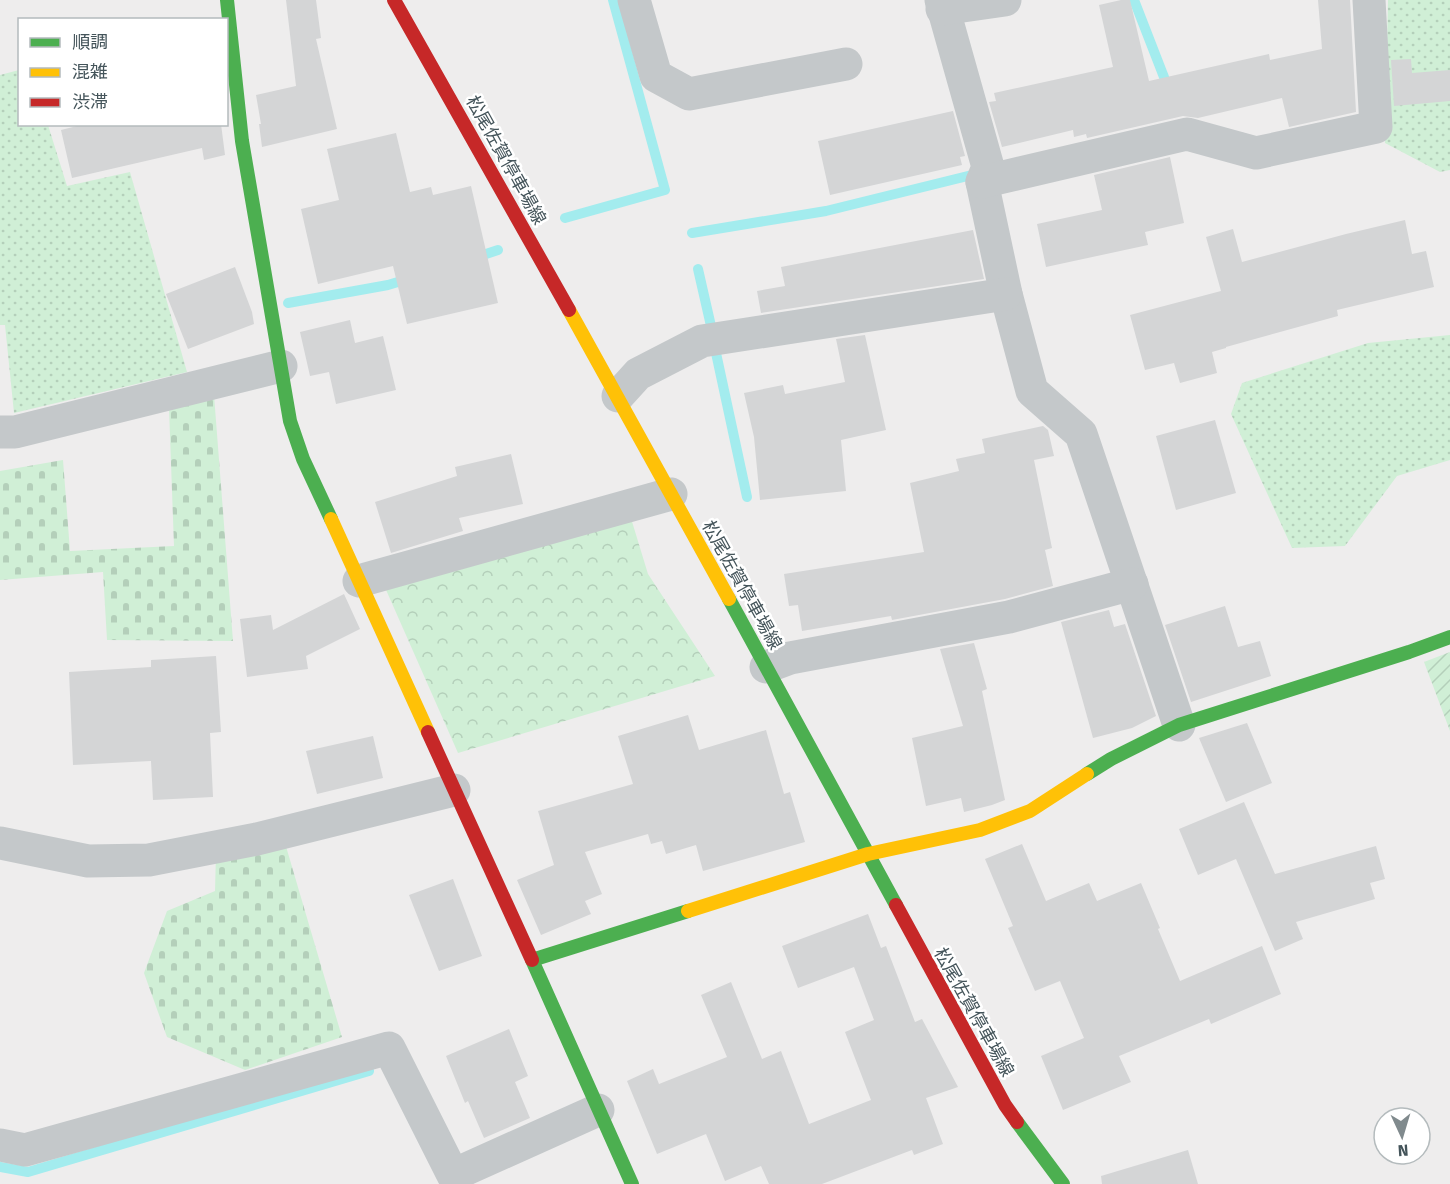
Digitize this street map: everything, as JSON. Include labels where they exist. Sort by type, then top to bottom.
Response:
[{"type":"street","points":[[227,0],[242,141],[291,421],[303,459],[632,1184]]},
{"type":"street","name":"松尾佐賀停車場線","points":[[394,0],[618,396],[1005,1105],[1063,1184]]},
{"type":"street","points":[[634,0],[656,76],[689,94],[846,64]]},
{"type":"street","points":[[1005,0],[942,4],[985,174],[1006,294],[1032,391],[1081,434],[1179,725]]},
{"type":"street","points":[[985,174],[1187,134],[1256,153],[1376,127],[1369,0]]},
{"type":"street","points":[[618,396],[638,374],[702,341],[1006,294]]},
{"type":"street","points":[[0,432],[15,432],[281,366]]},
{"type":"street","points":[[358,581],[671,494]]},
{"type":"street","points":[[766,667],[790,658],[1009,617],[1132,584]]},
{"type":"street","points":[[532,960],[868,854],[980,830],[1030,810],[1111,759],[1179,725],[1409,652],[1450,636]]},
{"type":"street","points":[[0,843],[88,861],[150,860],[257,839],[454,790]]},
{"type":"street","points":[[0,1145],[25,1150],[389,1048],[453,1176],[598,1110]]},
{"type":"green space","points":[[1388,0],[1450,0],[1450,170],[1440,172],[1385,143]]},
{"type":"green space","points":[[18,70],[18,126],[48,126],[67,186],[130,172],[187,372],[14,413],[5,325],[0,325],[0,75]]},
{"type":"green space","points":[[1450,335],[1450,460],[1397,476],[1345,546],[1292,548],[1231,414],[1242,383],[1368,343]]},
{"type":"green space","points":[[214,395],[233,641],[107,640],[103,572],[0,580],[0,471],[63,460],[70,551],[174,546],[169,408]]},
{"type":"green space","points":[[630,515],[648,574],[715,676],[458,753],[383,583]]},
{"type":"green space","points":[[1450,652],[1450,731],[1424,662]]},
{"type":"green space","points":[[285,843],[342,1037],[245,1070],[167,1037],[144,973],[167,911],[215,891],[216,853]]},
{"type":"building","points":[[286,0],[316,0],[321,38],[316,39],[337,129],[262,147],[256,95],[296,86]]},
{"type":"building","points":[[1130,0],[1149,81],[1269,54],[1270,60],[1322,49],[1318,0],[1350,0],[1356,112],[1289,127],[1282,98],[1198,118],[1183,116],[1087,138],[1086,134],[1074,137],[1073,130],[1002,147],[989,102],[996,101],[994,93],[1113,67],[1099,5]]},
{"type":"building","points":[[1411,59],[1412,73],[1450,70],[1450,101],[1394,106],[1391,60]]},
{"type":"building","points":[[953,111],[965,156],[960,157],[962,165],[830,195],[818,141]]},
{"type":"building","points":[[77,126],[221,126],[225,155],[204,160],[202,148],[72,178],[61,130]]},
{"type":"building","points":[[396,133],[410,192],[431,187],[433,195],[471,186],[498,303],[407,324],[393,266],[318,284],[301,209],[339,200],[327,149]]},
{"type":"building","points":[[1170,157],[1184,223],[1145,232],[1148,245],[1046,267],[1037,224],[1102,210],[1094,175]]},
{"type":"building","points":[[1405,220],[1412,254],[1426,251],[1434,287],[1337,310],[1338,316],[1212,352],[1217,373],[1180,383],[1174,363],[1145,370],[1130,315],[1221,291],[1206,237],[1233,229],[1242,262]]},
{"type":"building","points":[[973,230],[984,279],[761,313],[757,291],[785,286],[781,267]]},
{"type":"building","points":[[235,267],[252,312],[254,324],[188,349],[166,294]]},
{"type":"building","points":[[350,320],[355,343],[383,336],[396,390],[336,404],[329,372],[310,376],[300,332]]},
{"type":"building","points":[[865,335],[886,430],[841,440],[846,491],[760,500],[754,437],[744,393],[783,385],[785,394],[845,382],[836,339]]},
{"type":"building","points":[[1215,420],[1236,493],[1176,510],[1156,436]]},
{"type":"building","points":[[1043,426],[1048,430],[1054,456],[1034,460],[1052,548],[1045,550],[1053,586],[1005,599],[892,620],[891,616],[802,631],[798,605],[789,606],[784,574],[924,552],[910,483],[959,471],[956,459],[985,453],[982,439]]},
{"type":"building","points":[[511,454],[523,504],[459,518],[463,531],[391,553],[375,502],[457,476],[455,467]]},
{"type":"building","points":[[344,594],[360,629],[306,656],[308,669],[247,677],[240,619],[271,615],[273,630]]},
{"type":"building","points":[[1225,606],[1238,647],[1260,641],[1271,676],[1191,702],[1165,625]]},
{"type":"building","points":[[1109,610],[1114,627],[1125,624],[1156,716],[1132,728],[1093,738],[1061,622]]},
{"type":"building","points":[[974,643],[987,689],[982,691],[1005,800],[964,812],[961,798],[926,806],[912,738],[963,726],[940,649]]},
{"type":"building","points":[[216,656],[221,732],[210,733],[213,797],[153,800],[151,761],[73,765],[69,672],[151,667],[151,660]]},
{"type":"building","points":[[688,715],[699,750],[766,730],[784,794],[790,792],[805,842],[703,871],[696,845],[666,854],[662,841],[651,844],[648,834],[585,852],[602,894],[585,901],[591,914],[541,935],[517,880],[554,865],[538,811],[633,784],[618,736]]},
{"type":"building","points":[[1247,723],[1272,783],[1226,802],[1199,738]]},
{"type":"building","points":[[373,736],[383,778],[317,794],[306,751]]},
{"type":"building","points":[[1244,802],[1275,874],[1376,846],[1385,879],[1370,883],[1375,899],[1296,922],[1303,939],[1275,951],[1236,859],[1198,875],[1179,829]]},
{"type":"building","points":[[1022,844],[1046,901],[1089,883],[1097,901],[1141,883],[1180,981],[1262,946],[1281,994],[1211,1024],[1209,1019],[1119,1056],[1131,1082],[1063,1110],[1041,1056],[1084,1038],[1060,981],[1035,991],[1008,928],[1013,926],[985,859]]},
{"type":"building","points":[[453,879],[482,956],[439,971],[409,895]]},
{"type":"building","points":[[868,914],[881,948],[886,946],[915,1022],[922,1019],[958,1087],[926,1098],[943,1144],[914,1155],[912,1150],[822,1184],[769,1184],[761,1166],[725,1181],[706,1134],[657,1154],[627,1081],[653,1069],[659,1084],[727,1057],[701,995],[731,982],[762,1059],[781,1051],[809,1124],[871,1100],[845,1032],[874,1020],[854,967],[798,988],[782,946]]},
{"type":"building","points":[[509,1029],[528,1076],[515,1082],[530,1118],[484,1138],[468,1101],[465,1103],[446,1056]]},
{"type":"building","points":[[1188,1150],[1198,1184],[1102,1184],[1101,1176]]},
{"type":"waterway","points":[[565,218],[665,190],[613,0]]},
{"type":"waterway","points":[[1134,0],[1169,90]]},
{"type":"waterway","points":[[692,233],[826,211],[980,173]]},
{"type":"waterway","points":[[474,258],[498,250]]},
{"type":"waterway","points":[[698,269],[711,326]]},
{"type":"waterway","points":[[288,303],[388,285],[411,278]]},
{"type":"waterway","points":[[716,353],[747,497]]},
{"type":"waterway","points":[[0,1167],[28,1172],[369,1071]]},
{"type":"traffic: fast","points":[[227,0],[242,141],[290,421],[303,459],[331,519]]},
{"type":"traffic: fast","points":[[729,599],[896,905]]},
{"type":"traffic: fast","points":[[1087,774],[1111,759],[1179,725],[1450,637]]},
{"type":"traffic: fast","points":[[632,1184],[532,960],[688,911]]},
{"type":"traffic: fast","points":[[1017,1122],[1063,1184]]},
{"type":"traffic: slow","points":[[569,310],[729,599]]},
{"type":"traffic: slow","points":[[331,519],[428,732]]},
{"type":"traffic: slow","points":[[688,911],[868,854],[980,830],[1030,811],[1087,774]]},
{"type":"traffic: jam","points":[[394,0],[569,310]]},
{"type":"traffic: jam","points":[[428,732],[532,960]]},
{"type":"traffic: jam","points":[[896,905],[1005,1105],[1017,1122]]}]
